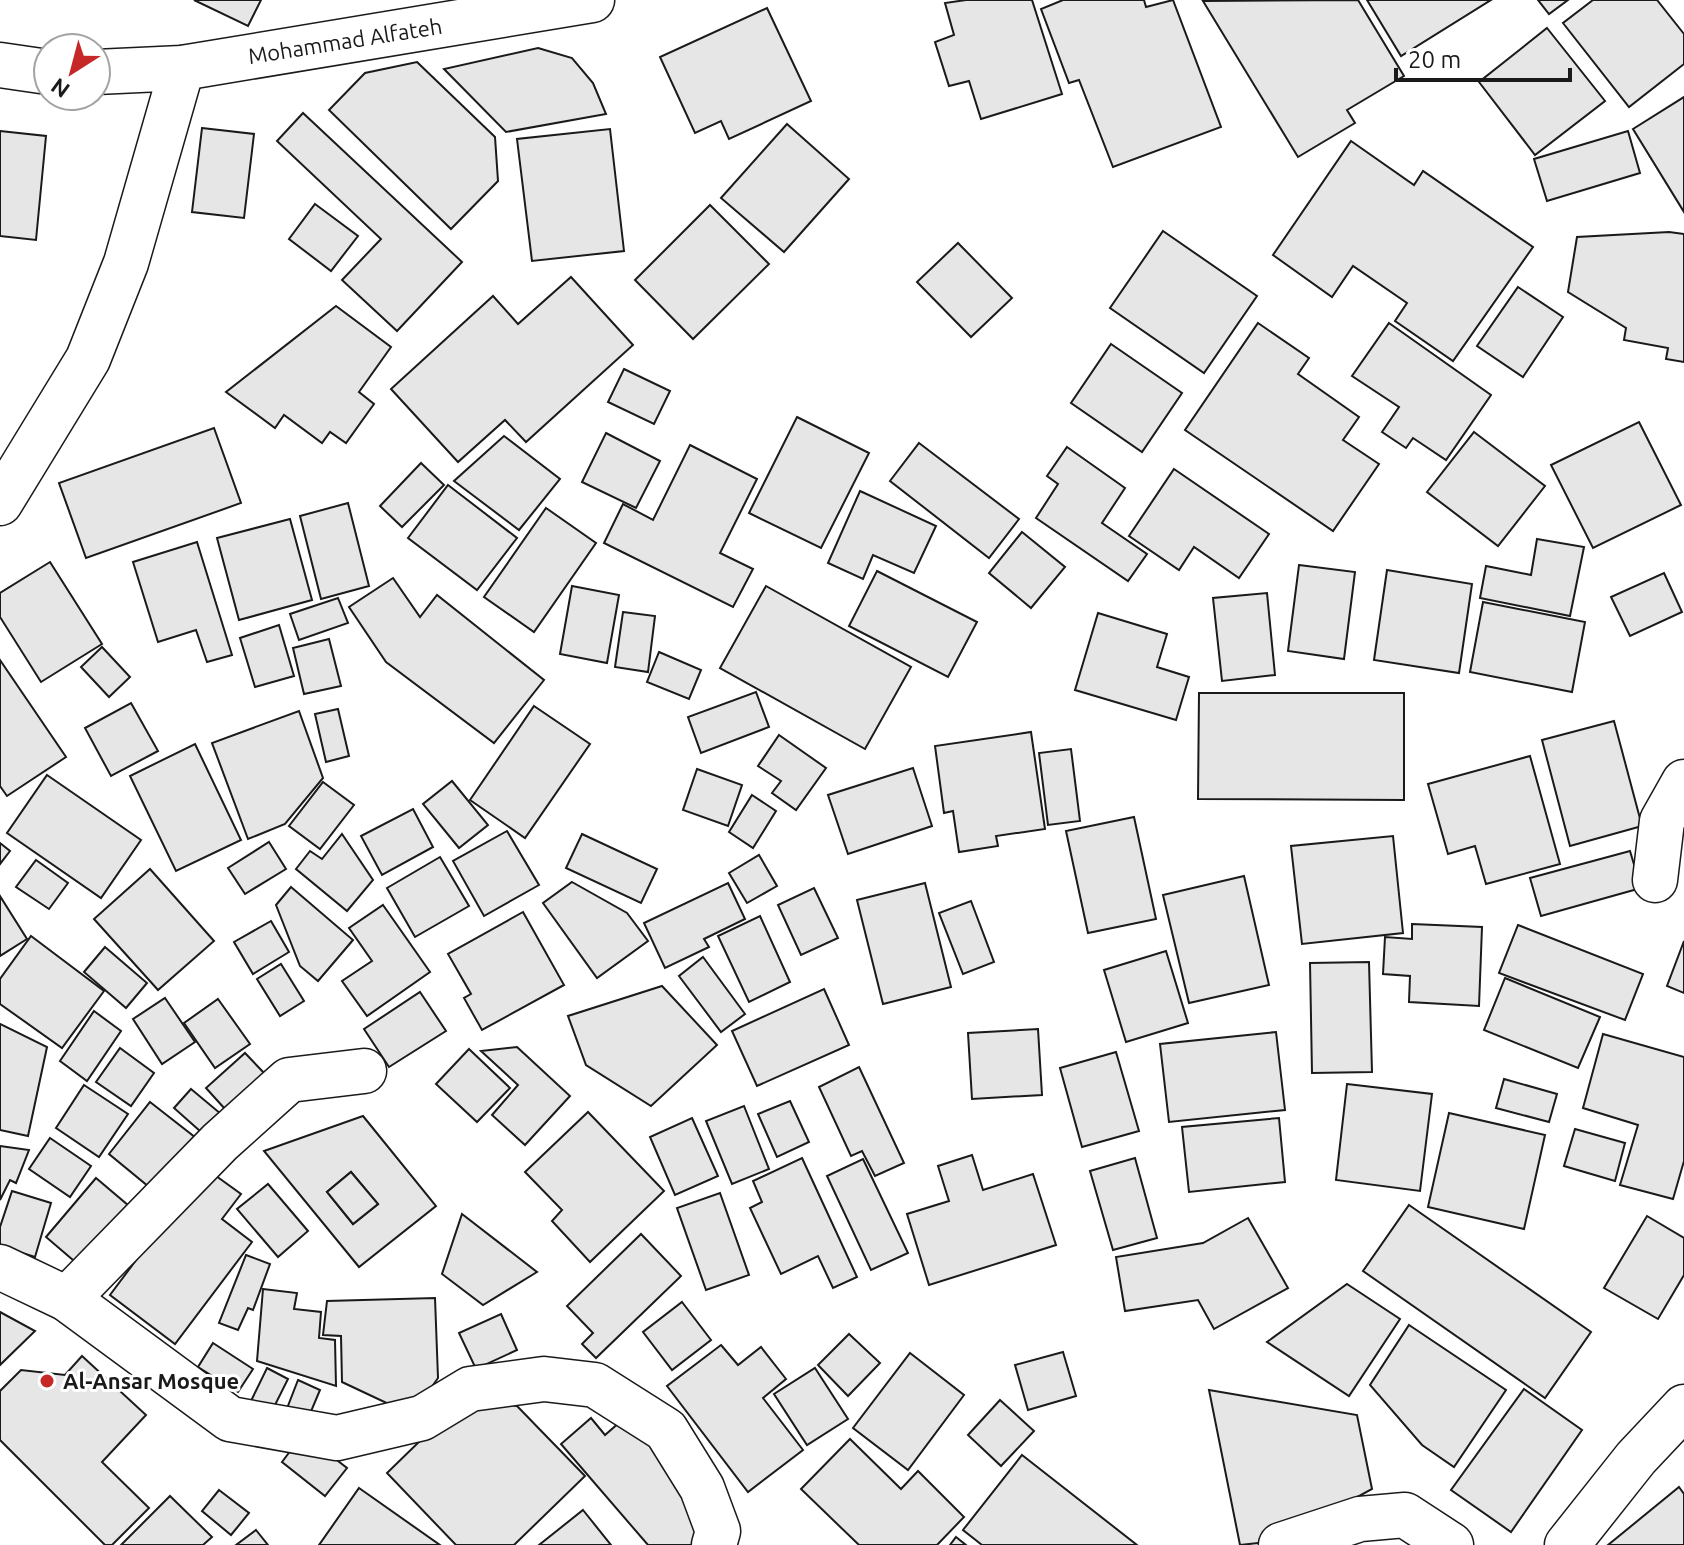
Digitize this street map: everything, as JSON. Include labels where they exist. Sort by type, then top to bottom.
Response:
[{"type":"street","name":"Mohammad Alfateh","points":[[112,71],[182,68],[592,0]]},
{"type":"street","points":[[0,65],[32,70]]},
{"type":"street","points":[[0,503],[88,359],[126,263],[182,68]]},
{"type":"street","points":[[1655,880],[1662,821],[1684,782]]},
{"type":"street","points":[[67,1299],[220,1142],[289,1080],[364,1071]]},
{"type":"street","points":[[0,1267],[67,1299],[230,1419],[337,1438],[422,1418],[470,1389],[544,1379],[595,1385],[666,1430],[702,1488],[718,1531],[714,1545]]},
{"type":"street","points":[[1567,1545],[1636,1458],[1684,1407]]},
{"type":"street","points":[[1281,1545],[1360,1519],[1405,1515],[1451,1545]]},
{"type":"building","points":[[194,0],[261,0],[248,26]]},
{"type":"building","points":[[1032,0],[1062,94],[981,119],[969,81],[949,86],[935,42],[954,35],[945,3]]},
{"type":"building","points":[[1063,0],[1144,0],[1146,7],[1173,0],[1221,127],[1113,167],[1079,80],[1069,83],[1041,9]]},
{"type":"building","points":[[1358,0],[1404,76],[1347,110],[1355,123],[1298,157],[1203,1]]},
{"type":"building","points":[[1367,0],[1491,0],[1401,56]]},
{"type":"building","points":[[1538,0],[1568,0],[1549,14]]},
{"type":"building","points":[[1593,0],[1657,0],[1684,34],[1684,64],[1629,107],[1563,23]]},
{"type":"building","points":[[767,8],[811,101],[729,139],[721,121],[695,133],[660,57]]},
{"type":"building","points":[[1547,28],[1605,101],[1535,155],[1479,82]]},
{"type":"building","points":[[538,48],[572,58],[593,83],[606,114],[506,132],[444,69]]},
{"type":"building","points":[[417,62],[495,137],[498,181],[451,229],[329,110],[365,73]]},
{"type":"building","points":[[1684,97],[1684,212],[1633,129]]},
{"type":"building","points":[[303,113],[462,262],[397,331],[342,280],[381,239],[277,141]]},
{"type":"building","points":[[787,124],[849,179],[784,252],[721,198]]},
{"type":"building","points":[[202,128],[254,134],[244,218],[192,212]]},
{"type":"building","points":[[610,129],[624,251],[532,261],[517,139]]},
{"type":"building","points":[[0,131],[46,136],[36,240],[0,236]]},
{"type":"building","points":[[1628,131],[1640,173],[1547,201],[1534,159]]},
{"type":"building","points":[[1351,141],[1414,185],[1423,171],[1533,247],[1453,361],[1395,321],[1407,303],[1353,266],[1332,297],[1273,255]]},
{"type":"building","points":[[315,204],[358,236],[331,271],[289,239]]},
{"type":"building","points":[[710,205],[769,264],[693,339],[635,280]]},
{"type":"building","points":[[1163,231],[1257,296],[1204,373],[1110,308]]},
{"type":"building","points":[[1669,232],[1684,234],[1684,362],[1666,359],[1668,348],[1624,340],[1626,328],[1568,292],[1577,237]]},
{"type":"building","points":[[958,243],[1012,298],[971,337],[917,282]]},
{"type":"building","points":[[571,277],[633,345],[526,442],[505,420],[458,462],[391,389],[493,296],[518,324]]},
{"type":"building","points":[[1518,287],[1563,317],[1523,377],[1477,346]]},
{"type":"building","points":[[336,306],[391,347],[359,392],[374,404],[346,443],[330,432],[322,443],[284,415],[275,428],[226,392]]},
{"type":"building","points":[[1258,323],[1309,358],[1298,374],[1359,417],[1343,440],[1379,464],[1333,531],[1185,430]]},
{"type":"building","points":[[1389,323],[1491,395],[1446,460],[1413,438],[1406,448],[1382,432],[1399,407],[1352,376]]},
{"type":"building","points":[[1111,344],[1182,393],[1142,452],[1071,403]]},
{"type":"building","points":[[624,369],[670,391],[654,424],[608,402]]},
{"type":"building","points":[[797,417],[869,453],[821,548],[749,513]]},
{"type":"building","points":[[1639,422],[1681,505],[1593,548],[1551,465]]},
{"type":"building","points":[[214,428],[241,503],[86,558],[59,483]]},
{"type":"building","points":[[1474,432],[1545,486],[1498,546],[1427,492]]},
{"type":"building","points":[[606,433],[660,461],[636,508],[582,482]]},
{"type":"building","points":[[504,436],[560,479],[519,530],[454,481]]},
{"type":"building","points":[[919,443],[1019,519],[989,558],[890,481]]},
{"type":"building","points":[[690,445],[757,479],[720,553],[753,569],[733,607],[604,543],[623,504],[653,520]]},
{"type":"building","points":[[1067,447],[1125,488],[1102,523],[1147,554],[1128,581],[1036,518],[1058,484],[1047,476]]},
{"type":"building","points":[[421,463],[444,485],[402,527],[380,506]]},
{"type":"building","points":[[1174,469],[1269,534],[1239,578],[1194,547],[1179,570],[1129,536]]},
{"type":"building","points":[[448,485],[517,538],[477,590],[408,538]]},
{"type":"building","points":[[860,491],[936,526],[914,573],[873,555],[863,579],[828,563]]},
{"type":"building","points":[[348,503],[369,586],[321,599],[300,516]]},
{"type":"building","points":[[546,508],[596,543],[534,632],[484,597]]},
{"type":"building","points":[[290,519],[312,600],[239,620],[217,538]]},
{"type":"building","points":[[1022,532],[1065,567],[1031,608],[989,573]]},
{"type":"building","points":[[1537,539],[1584,547],[1570,616],[1480,598],[1486,566],[1531,575]]},
{"type":"building","points":[[197,542],[232,655],[207,662],[196,630],[158,642],[133,562]]},
{"type":"building","points":[[50,562],[102,644],[41,682],[0,617],[0,593]]},
{"type":"building","points":[[1299,565],[1355,572],[1344,659],[1288,651]]},
{"type":"building","points":[[1387,570],[1472,584],[1459,673],[1374,660]]},
{"type":"building","points":[[877,571],[977,622],[948,677],[849,626]]},
{"type":"building","points":[[1664,573],[1682,612],[1630,636],[1611,597]]},
{"type":"building","points":[[393,578],[420,617],[437,595],[544,680],[494,743],[386,662],[349,607]]},
{"type":"building","points":[[572,586],[619,595],[607,663],[560,654]]},
{"type":"building","points":[[766,586],[911,667],[865,749],[720,668]]},
{"type":"building","points":[[1267,593],[1275,675],[1222,681],[1213,598]]},
{"type":"building","points":[[338,598],[348,623],[299,640],[290,614]]},
{"type":"building","points":[[1483,602],[1585,622],[1572,692],[1470,672]]},
{"type":"building","points":[[623,612],[655,616],[648,672],[615,667]]},
{"type":"building","points":[[1098,613],[1167,634],[1157,667],[1189,677],[1176,720],[1075,690]]},
{"type":"building","points":[[279,625],[294,676],[255,687],[240,638]]},
{"type":"building","points":[[329,639],[341,686],[304,694],[293,648]]},
{"type":"building","points":[[102,647],[130,677],[109,697],[81,667]]},
{"type":"building","points":[[659,652],[701,670],[689,699],[647,682]]},
{"type":"building","points":[[0,660],[66,757],[7,796],[0,786]]},
{"type":"building","points":[[756,692],[769,727],[701,753],[688,717]]},
{"type":"building","points":[[1199,693],[1404,693],[1404,800],[1198,799]]},
{"type":"building","points":[[131,703],[158,751],[111,776],[85,728]]},
{"type":"building","points":[[534,706],[590,744],[525,838],[470,800]]},
{"type":"building","points":[[338,709],[349,756],[326,762],[315,714]]},
{"type":"building","points":[[299,711],[323,778],[285,824],[248,839],[212,743]]},
{"type":"building","points":[[1614,721],[1642,826],[1570,846],[1542,740]]},
{"type":"building","points":[[1031,732],[1045,829],[996,836],[998,846],[959,852],[953,811],[944,813],[935,746]]},
{"type":"building","points":[[779,735],[826,768],[796,810],[772,793],[781,781],[758,766]]},
{"type":"building","points":[[195,744],[241,840],[176,871],[130,776]]},
{"type":"building","points":[[1071,749],[1080,821],[1048,825],[1039,753]]},
{"type":"building","points":[[1530,756],[1560,864],[1486,884],[1475,846],[1448,854],[1428,784]]},
{"type":"building","points":[[913,768],[932,826],[848,854],[828,795]]},
{"type":"building","points":[[697,769],[742,785],[728,826],[683,810]]},
{"type":"building","points":[[47,775],[141,840],[101,898],[7,833]]},
{"type":"building","points":[[452,781],[488,825],[459,848],[423,804]]},
{"type":"building","points":[[323,782],[354,805],[320,849],[289,826]]},
{"type":"building","points":[[752,795],[776,811],[753,848],[729,832]]},
{"type":"building","points":[[413,809],[433,847],[382,875],[361,836]]},
{"type":"building","points":[[1134,817],[1156,919],[1088,933],[1066,831]]},
{"type":"building","points":[[507,831],[539,885],[484,916],[453,861]]},
{"type":"building","points":[[342,834],[373,880],[347,911],[296,869],[310,851],[322,859]]},
{"type":"building","points":[[582,834],[657,869],[641,903],[566,868]]},
{"type":"building","points":[[1393,836],[1403,933],[1302,944],[1291,846]]},
{"type":"building","points":[[269,842],[286,869],[245,894],[228,868]]},
{"type":"building","points":[[0,843],[10,851],[0,864]]},
{"type":"building","points":[[1630,851],[1641,888],[1541,916],[1530,878]]},
{"type":"building","points":[[759,855],[777,886],[747,903],[729,873]]},
{"type":"building","points":[[440,857],[469,906],[415,937],[387,888]]},
{"type":"building","points":[[36,860],[68,883],[49,909],[16,887]]},
{"type":"building","points":[[150,869],[214,941],[158,990],[94,919]]},
{"type":"building","points":[[1244,876],[1269,985],[1189,1003],[1163,895]]},
{"type":"building","points":[[572,882],[627,913],[648,941],[597,978],[543,903]]},
{"type":"building","points":[[728,883],[745,919],[704,939],[709,947],[665,968],[644,923]]},
{"type":"building","points":[[925,883],[951,987],[883,1004],[857,900]]},
{"type":"building","points":[[291,887],[353,940],[318,981],[300,966],[276,905]]},
{"type":"building","points":[[814,888],[838,938],[801,955],[778,905]]},
{"type":"building","points":[[0,896],[27,939],[0,956]]},
{"type":"building","points":[[971,901],[994,962],[963,974],[939,913]]},
{"type":"building","points":[[383,905],[430,972],[367,1016],[342,981],[372,961],[349,928]]},
{"type":"building","points":[[523,912],[564,985],[482,1030],[464,998],[471,994],[448,954]]},
{"type":"building","points":[[760,916],[790,982],[749,1002],[718,936]]},
{"type":"building","points":[[271,921],[289,952],[253,974],[234,942]]},
{"type":"building","points":[[1412,924],[1482,927],[1479,1006],[1409,1002],[1410,976],[1383,974],[1385,937],[1412,939]]},
{"type":"building","points":[[1518,925],[1643,974],[1625,1020],[1499,973]]},
{"type":"building","points":[[31,936],[104,991],[62,1048],[0,1004],[0,979]]},
{"type":"building","points":[[1684,941],[1684,993],[1667,986]]},
{"type":"building","points":[[105,947],[147,983],[126,1008],[84,972]]},
{"type":"building","points":[[1166,951],[1188,1023],[1126,1042],[1104,970]]},
{"type":"building","points":[[703,957],[745,1014],[721,1032],[679,976]]},
{"type":"building","points":[[1369,962],[1372,1072],[1312,1073],[1310,963]]},
{"type":"building","points":[[281,964],[304,1001],[280,1016],[257,979]]},
{"type":"building","points":[[1505,978],[1600,1017],[1578,1068],[1484,1030]]},
{"type":"building","points":[[662,986],[717,1045],[651,1106],[586,1065],[568,1016]]},
{"type":"building","points":[[824,989],[849,1045],[757,1086],[732,1031]]},
{"type":"building","points":[[420,992],[446,1031],[389,1067],[364,1029]]},
{"type":"building","points":[[165,998],[195,1042],[162,1064],[133,1019]]},
{"type":"building","points":[[218,999],[250,1044],[215,1068],[184,1023]]},
{"type":"building","points":[[94,1011],[121,1031],[87,1081],[60,1061]]},
{"type":"building","points":[[0,1024],[47,1047],[28,1136],[0,1130]]},
{"type":"building","points":[[1038,1029],[1042,1095],[972,1099],[968,1033]]},
{"type":"building","points":[[1276,1032],[1285,1110],[1169,1122],[1160,1044]]},
{"type":"building","points":[[1603,1034],[1684,1057],[1684,1161],[1673,1199],[1620,1185],[1638,1125],[1583,1108]]},
{"type":"building","points":[[517,1047],[570,1096],[525,1145],[492,1115],[518,1085],[481,1051]]},
{"type":"building","points":[[120,1048],[154,1073],[131,1106],[96,1082]]},
{"type":"building","points":[[469,1049],[510,1088],[477,1122],[436,1084]]},
{"type":"building","points":[[1116,1052],[1139,1131],[1082,1147],[1060,1068]]},
{"type":"building","points":[[245,1053],[265,1074],[225,1109],[206,1088]]},
{"type":"building","points":[[859,1067],[904,1163],[875,1176],[862,1151],[851,1156],[819,1087]]},
{"type":"building","points":[[1504,1079],[1557,1094],[1549,1122],[1496,1108]]},
{"type":"building","points":[[1347,1084],[1432,1094],[1420,1191],[1336,1180]]},
{"type":"building","points":[[84,1085],[128,1114],[99,1157],[56,1128]]},
{"type":"building","points":[[191,1089],[227,1119],[209,1139],[174,1108]]},
{"type":"building","points":[[790,1101],[809,1142],[777,1157],[758,1114]]},
{"type":"building","points":[[150,1102],[196,1138],[154,1191],[109,1154]]},
{"type":"building","points":[[744,1106],[769,1169],[732,1184],[706,1121]]},
{"type":"building","points":[[588,1112],[664,1191],[590,1262],[552,1221],[562,1210],[525,1172]]},
{"type":"building","points":[[1449,1113],[1545,1135],[1524,1229],[1428,1207]]},
{"type":"building","points":[[363,1116],[436,1206],[359,1267],[264,1151]],"holes":[[[351,1172],[378,1204],[353,1224],[327,1192]]]},
{"type":"building","points":[[692,1118],[718,1176],[675,1195],[650,1137]]},
{"type":"building","points":[[1279,1118],[1285,1182],[1189,1192],[1182,1127]]},
{"type":"building","points":[[1575,1129],[1625,1143],[1615,1181],[1564,1166]]},
{"type":"building","points":[[50,1138],[91,1166],[70,1197],[29,1169]]},
{"type":"building","points":[[0,1146],[29,1150],[16,1183],[10,1180],[0,1200]]},
{"type":"building","points":[[972,1155],[983,1190],[1033,1174],[1056,1245],[929,1285],[907,1214],[949,1201],[938,1166]]},
{"type":"building","points":[[802,1158],[857,1277],[833,1288],[818,1256],[781,1274],[750,1208],[762,1202],[753,1181]]},
{"type":"building","points":[[1135,1158],[1157,1238],[1113,1250],[1090,1171]]},
{"type":"building","points":[[863,1159],[908,1253],[871,1270],[827,1176]]},
{"type":"building","points":[[205,1168],[241,1194],[222,1219],[252,1242],[175,1344],[110,1295]]},
{"type":"building","points":[[351,1172],[378,1204],[353,1224],[327,1192]]},
{"type":"building","points":[[96,1178],[129,1206],[80,1266],[46,1237]]},
{"type":"building","points":[[268,1184],[308,1231],[278,1257],[237,1209]]},
{"type":"building","points":[[12,1191],[51,1203],[35,1257],[0,1246],[0,1227]]},
{"type":"building","points":[[720,1193],[749,1275],[706,1290],[677,1208]]},
{"type":"building","points":[[1409,1205],[1591,1332],[1545,1398],[1363,1271]]},
{"type":"building","points":[[462,1214],[537,1272],[483,1305],[442,1274]]},
{"type":"building","points":[[1647,1216],[1684,1238],[1684,1275],[1658,1319],[1604,1288]]},
{"type":"building","points":[[1248,1218],[1288,1288],[1214,1329],[1198,1300],[1125,1311],[1116,1257],[1203,1243]]},
{"type":"building","points":[[641,1234],[681,1276],[596,1358],[582,1344],[593,1333],[567,1306]]},
{"type":"building","points":[[246,1255],[270,1264],[253,1310],[248,1308],[238,1330],[219,1323]]},
{"type":"building","points":[[1347,1284],[1400,1319],[1349,1396],[1267,1342]]},
{"type":"building","points":[[263,1289],[297,1293],[294,1309],[321,1312],[319,1338],[335,1340],[336,1386],[257,1361]]},
{"type":"building","points":[[435,1298],[438,1378],[412,1415],[342,1382],[341,1336],[323,1335],[327,1301]]},
{"type":"building","points":[[682,1302],[711,1340],[672,1370],[643,1332]]},
{"type":"building","points":[[0,1312],[35,1331],[0,1365]]},
{"type":"building","points":[[501,1314],[517,1350],[476,1369],[459,1333]]},
{"type":"building","points":[[1409,1325],[1506,1390],[1454,1467],[1422,1445],[1370,1385]]},
{"type":"building","points":[[849,1334],[880,1363],[848,1396],[818,1365]]},
{"type":"building","points":[[213,1343],[253,1369],[238,1392],[198,1367]]},
{"type":"building","points":[[721,1345],[738,1365],[761,1347],[786,1379],[763,1398],[803,1450],[748,1492],[667,1386]]},
{"type":"building","points":[[1063,1352],[1076,1396],[1028,1410],[1015,1365]]},
{"type":"building","points":[[910,1353],[964,1395],[908,1470],[853,1428]]},
{"type":"building","points":[[82,1356],[146,1415],[102,1462],[149,1508],[112,1545],[105,1545],[0,1440],[0,1391],[21,1370],[65,1375]]},
{"type":"building","points":[[267,1368],[288,1379],[271,1413],[250,1403]]},
{"type":"building","points":[[815,1368],[848,1419],[807,1445],[774,1394]]},
{"type":"building","points":[[298,1380],[320,1390],[307,1421],[286,1411]]},
{"type":"building","points":[[1524,1389],[1582,1430],[1511,1532],[1451,1490]]},
{"type":"building","points":[[1209,1390],[1357,1415],[1372,1489],[1277,1541],[1240,1545]]},
{"type":"building","points":[[464,1398],[517,1406],[585,1476],[514,1545],[456,1545],[387,1473]]},
{"type":"building","points":[[1000,1400],[1034,1431],[1001,1466],[968,1435]]},
{"type":"building","points":[[628,1415],[661,1454],[706,1532],[691,1545],[648,1545],[561,1444],[591,1418],[605,1435]]},
{"type":"building","points":[[303,1434],[347,1468],[325,1496],[282,1462]]},
{"type":"building","points":[[850,1439],[901,1489],[918,1471],[964,1517],[937,1545],[859,1545],[801,1489]]},
{"type":"building","points":[[1022,1455],[1137,1545],[982,1545],[963,1530]]},
{"type":"building","points":[[1679,1487],[1684,1494],[1684,1545],[1608,1545]]},
{"type":"building","points":[[359,1488],[440,1545],[319,1545]]},
{"type":"building","points":[[219,1490],[249,1513],[231,1535],[202,1511]]},
{"type":"building","points":[[170,1496],[212,1537],[203,1545],[121,1545]]},
{"type":"building","points":[[583,1510],[611,1545],[539,1545]]},
{"type":"building","points":[[256,1530],[268,1545],[236,1545]]},
{"type":"building","points":[[956,1537],[966,1545],[950,1545]]},
{"type":"place","name":"Al-Ansar Mosque","points":[[47,1381]]}]
